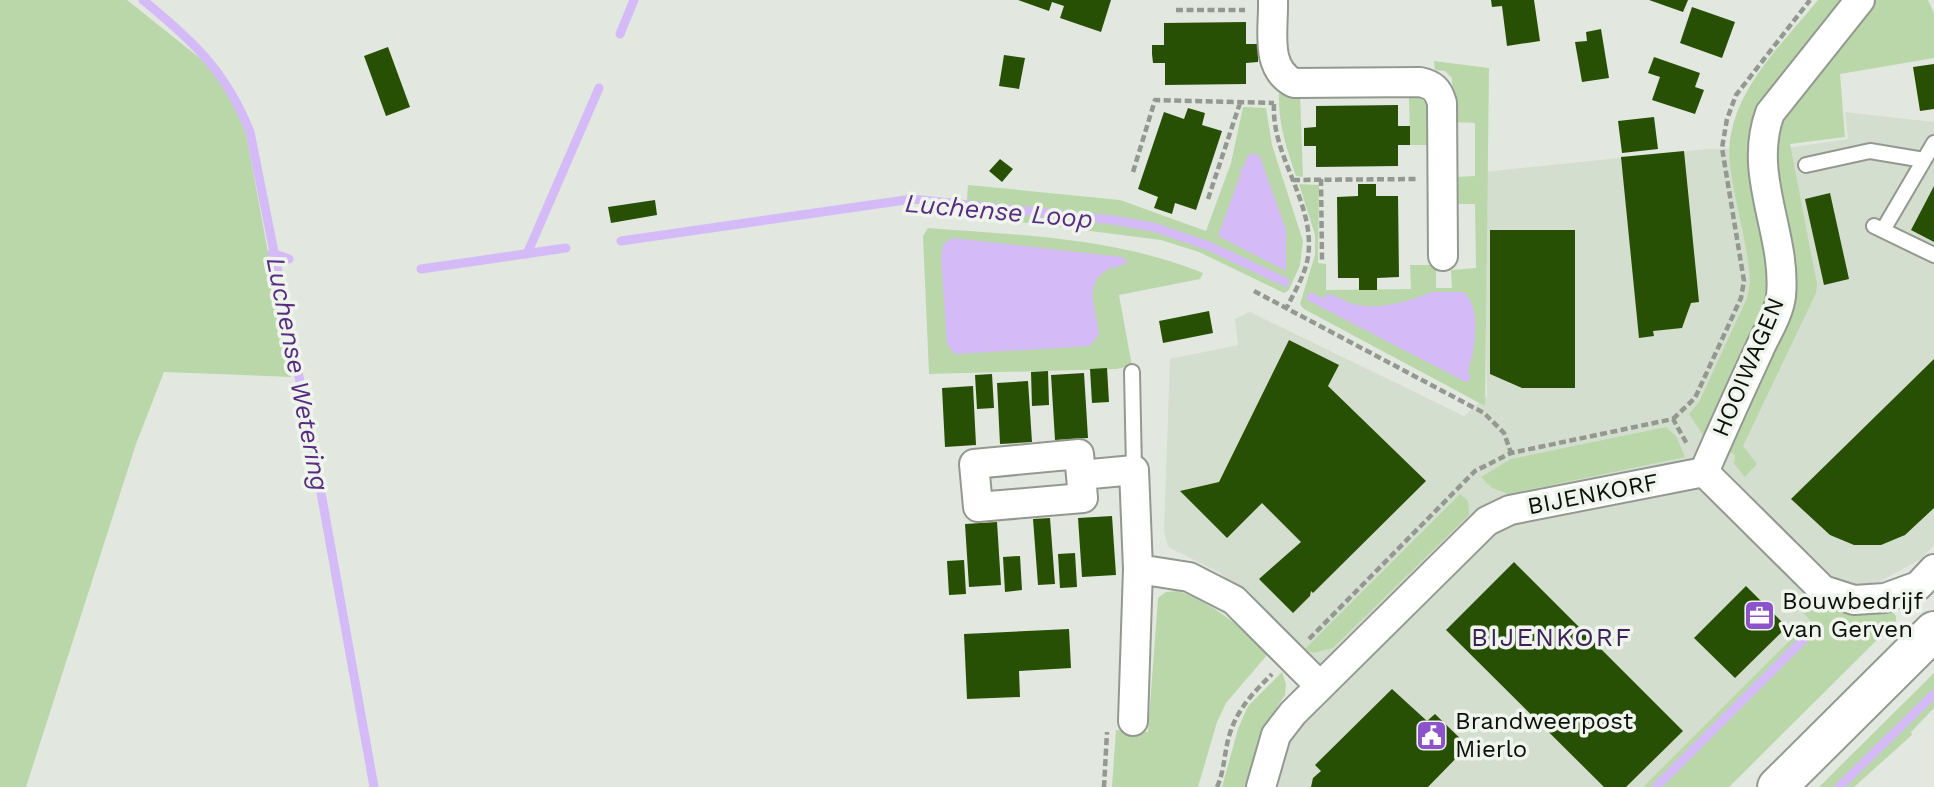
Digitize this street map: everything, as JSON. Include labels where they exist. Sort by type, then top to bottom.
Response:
[{"type":"main road","points":[[1777,787],[1934,631]]},
{"type":"street","name":"HOOIWAGEN","points":[[1704,472],[1780,301],[1782,265],[1764,181],[1761,148],[1765,128],[1770,113],[1860,0]]},
{"type":"street","points":[[1273,5],[1273,61],[1277,71],[1294,83],[1420,82],[1432,85],[1442,103],[1443,256]]},
{"type":"street","points":[[1081,475],[1135,470],[1138,569],[1133,721]]},
{"type":"street","points":[[1704,472],[1823,590],[1854,600],[1885,598],[1918,586],[1934,569]]},
{"type":"street","name":"BIJENKORF","points":[[1261,787],[1276,735],[1320,686],[1488,521],[1510,510],[1704,472]]},
{"type":"street","points":[[1138,569],[1189,577],[1234,600],[1320,686]]},
{"type":"lane","points":[[1934,143],[1879,228],[1934,255]]},
{"type":"lane","points":[[1806,165],[1870,150],[1924,160]]},
{"type":"lane","points":[[1132,372],[1135,470]]},
{"type":"path","name":"HOOIWAGEN","points":[[1672,419],[1695,398],[1741,298],[1744,281],[1722,148],[1727,119],[1737,95],[1810,0]]},
{"type":"path","points":[[1176,10],[1273,5]]},
{"type":"path","points":[[1277,71],[1275,103],[1278,138],[1305,214],[1309,246],[1304,272],[1287,307]]},
{"type":"path","points":[[1133,172],[1155,100],[1275,103]]},
{"type":"path","points":[[1208,200],[1240,103]]},
{"type":"path","points":[[1321,179],[1322,260]]},
{"type":"path","points":[[1293,180],[1443,179]]},
{"type":"path","points":[[1254,291],[1484,413],[1504,433],[1511,453]]},
{"type":"shaded area","points":[[1845,112],[1934,122],[1934,545],[1921,559],[1810,620],[1643,787],[1278,787],[1285,747],[1306,716],[1341,682],[1220,573],[1168,547],[1164,531],[1170,359],[1238,345],[1235,319],[1250,312],[1464,416],[1487,396],[1483,172],[1708,149],[1793,147],[1848,139]]},
{"type":"shaded area","points":[[1253,153],[1260,157],[1286,230],[1286,271],[1218,236],[1241,173],[1239,169],[1243,168],[1248,156]]},
{"type":"shaded area","points":[[953,238],[1122,257],[1128,262],[1107,270],[1095,283],[1093,299],[1099,334],[1090,346],[955,354],[947,344],[941,258],[943,244]]},
{"type":"shaded area","points":[[1433,292],[1463,292],[1473,309],[1474,345],[1466,377],[1326,305],[1325,293],[1350,303],[1381,306]]},
{"type":"green space","points":[[0,0],[127,0],[211,67],[230,95],[246,133],[291,377],[164,372],[136,444],[26,787],[0,787]]},
{"type":"green space","points":[[1818,0],[1843,0],[1752,126],[1750,165],[1769,276],[1766,299],[1705,438],[1689,414],[1699,402],[1747,298],[1750,282],[1730,166],[1730,142],[1735,118],[1744,96],[1771,56]]},
{"type":"green space","points":[[1875,0],[1928,0],[1934,13],[1934,58],[1840,74],[1845,137],[1790,144],[1817,284],[1816,293],[1743,446],[1757,464],[1745,477],[1734,464],[1735,455],[1727,450],[1781,330],[1776,143],[1781,121]]},
{"type":"green space","points":[[1434,61],[1489,68],[1485,406],[1304,309],[1300,304],[1315,255],[1315,235],[1299,184],[1319,185],[1318,263],[1326,264],[1326,290],[1411,289],[1410,265],[1432,265],[1436,270],[1436,288],[1452,288],[1451,270],[1476,268],[1475,204],[1454,204],[1454,177],[1475,176],[1475,123],[1453,122],[1452,78],[1445,71],[1435,70]]},
{"type":"green space","points":[[1279,93],[1300,93],[1303,177],[1296,176],[1286,145],[1281,125]]},
{"type":"green space","points":[[1409,93],[1417,94],[1429,106],[1431,145],[1410,145]]},
{"type":"green space","points":[[1243,107],[1266,108],[1272,145],[1303,241],[1300,265],[1289,290],[1284,293],[1199,252],[1161,240],[966,215],[968,185],[1120,200],[1206,231],[1231,163]]},
{"type":"green space","points":[[928,228],[1033,236],[1103,245],[1171,261],[1203,273],[1200,279],[1119,295],[1132,366],[1116,369],[929,374],[923,236]]},
{"type":"green space","points":[[1666,427],[1676,436],[1685,457],[1509,494],[1492,488],[1481,477],[1511,459]]},
{"type":"green space","points":[[1460,494],[1468,501],[1469,515],[1333,648],[1313,653],[1305,649]]},
{"type":"green space","points":[[1808,590],[1887,606],[1896,616],[1896,621],[1729,787],[1643,787],[1810,620],[1795,604]]},
{"type":"green space","points":[[1178,591],[1227,617],[1268,654],[1226,703],[1217,722],[1198,787],[1112,787],[1116,730],[1148,732],[1158,598],[1166,592]]},
{"type":"green space","points":[[1282,672],[1286,684],[1285,695],[1262,730],[1246,787],[1222,787],[1238,729],[1248,706]]},
{"type":"green space","points":[[1934,673],[1934,708],[1911,732],[1912,735],[1854,787],[1819,787]]},
{"type":"building","points":[[1018,0],[1111,0],[1101,32],[1060,18],[1064,6],[1052,2],[1049,11]]},
{"type":"building","points":[[1491,0],[1534,0],[1540,41],[1507,46],[1502,6],[1492,7]]},
{"type":"building","points":[[1649,0],[1688,0],[1683,12]]},
{"type":"building","points":[[1692,7],[1735,22],[1722,58],[1680,43]]},
{"type":"building","points":[[1246,22],[1246,44],[1258,44],[1258,62],[1246,63],[1246,84],[1165,85],[1165,63],[1153,63],[1152,54],[1152,45],[1164,45],[1164,23]]},
{"type":"building","points":[[1601,29],[1609,78],[1582,82],[1575,42],[1587,41],[1586,32]]},
{"type":"building","points":[[388,47],[410,107],[386,116],[364,56]]},
{"type":"building","points":[[1004,55],[1025,58],[1019,89],[999,86]]},
{"type":"building","points":[[1654,57],[1700,73],[1695,87],[1704,90],[1695,114],[1652,100],[1660,77],[1648,73]]},
{"type":"building","points":[[1934,64],[1934,109],[1920,111],[1913,67]]},
{"type":"building","points":[[1398,105],[1398,126],[1410,126],[1410,145],[1398,145],[1398,166],[1316,167],[1316,146],[1304,146],[1304,128],[1316,127],[1316,106]]},
{"type":"building","points":[[1188,108],[1205,113],[1202,125],[1222,131],[1196,210],[1175,203],[1172,214],[1154,208],[1158,197],[1138,189],[1164,112],[1184,119]]},
{"type":"building","points":[[1654,117],[1658,149],[1622,153],[1618,121]]},
{"type":"building","points":[[1684,151],[1699,302],[1691,303],[1682,328],[1653,331],[1654,336],[1639,338],[1621,157]]},
{"type":"building","points":[[1000,159],[1013,169],[1002,182],[989,171]]},
{"type":"building","points":[[1358,184],[1376,184],[1376,196],[1398,196],[1399,277],[1377,278],[1377,290],[1359,290],[1359,278],[1338,278],[1337,197],[1358,196]]},
{"type":"building","points":[[1934,186],[1934,242],[1911,230]]},
{"type":"building","points":[[1830,193],[1849,279],[1824,285],[1805,199]]},
{"type":"building","points":[[655,200],[657,215],[611,223],[608,207]]},
{"type":"building","points":[[1490,230],[1575,230],[1575,388],[1522,388],[1490,374]]},
{"type":"building","points":[[1209,311],[1213,333],[1163,343],[1159,321]]},
{"type":"building","points":[[1289,340],[1339,365],[1328,386],[1426,481],[1313,593],[1311,591],[1310,596],[1293,613],[1259,579],[1301,542],[1262,503],[1227,538],[1180,491],[1219,482]]},
{"type":"building","points":[[1934,359],[1934,508],[1905,535],[1881,545],[1854,545],[1830,535],[1791,499]]},
{"type":"building","points":[[1107,368],[1109,402],[1092,403],[1090,369]]},
{"type":"building","points":[[1048,371],[1049,405],[1032,406],[1031,372]]},
{"type":"building","points":[[1084,373],[1088,438],[1055,440],[1051,375]]},
{"type":"building","points":[[992,374],[994,408],[977,409],[975,375]]},
{"type":"building","points":[[1028,381],[1032,442],[1000,444],[997,383]]},
{"type":"building","points":[[973,386],[976,445],[945,447],[942,388]]},
{"type":"building","points":[[1112,516],[1116,575],[1082,577],[1078,518]]},
{"type":"building","points":[[1050,518],[1055,584],[1038,585],[1033,519]]},
{"type":"building","points":[[997,522],[1001,585],[969,587],[965,524]]},
{"type":"building","points":[[1075,553],[1077,587],[1060,588],[1058,554]]},
{"type":"building","points":[[1020,556],[1022,590],[1005,592],[1003,557]]},
{"type":"building","points":[[964,560],[966,594],[949,595],[947,561]]},
{"type":"building","points":[[1514,562],[1683,731],[1626,787],[1604,787],[1446,630]]},
{"type":"building","points":[[1746,586],[1787,627],[1735,678],[1694,638]]},
{"type":"building","points":[[1069,629],[1071,668],[1019,671],[1020,697],[967,699],[964,634]]},
{"type":"building","points":[[1392,689],[1427,721],[1435,714],[1468,746],[1428,787],[1311,787],[1313,778],[1321,771],[1315,765]]},
{"type":"waterway","name":"Luchense Wetering","points":[[143,0],[192,43],[219,74],[241,110],[250,132],[311,437],[374,787]]},
{"type":"waterway","points":[[620,34],[634,0]]},
{"type":"waterway","points":[[527,254],[599,88]]},
{"type":"waterway","name":"Luchense Loop","points":[[621,241],[912,199],[1113,220],[1153,227],[1209,246],[1285,282]]},
{"type":"waterway","name":"Luchense Loop","points":[[421,269],[566,248]]},
{"type":"waterway","name":"Luchense Loop","points":[[272,253],[289,259]]},
{"type":"waterway","name":"Luchense Loop","points":[[1311,297],[1466,377]]},
{"type":"waterway","points":[[1656,787],[1804,639]]},
{"type":"waterway","points":[[1839,787],[1934,694]]},
{"type":"place","name":"Bouwbedrijf van Gerven","points":[[1759,615]]},
{"type":"place","name":"Brandweerpost Mierlo","points":[[1432,735]]},
{"type":"district","name":"BIJENKORF","points":[[1552,637]]}]
